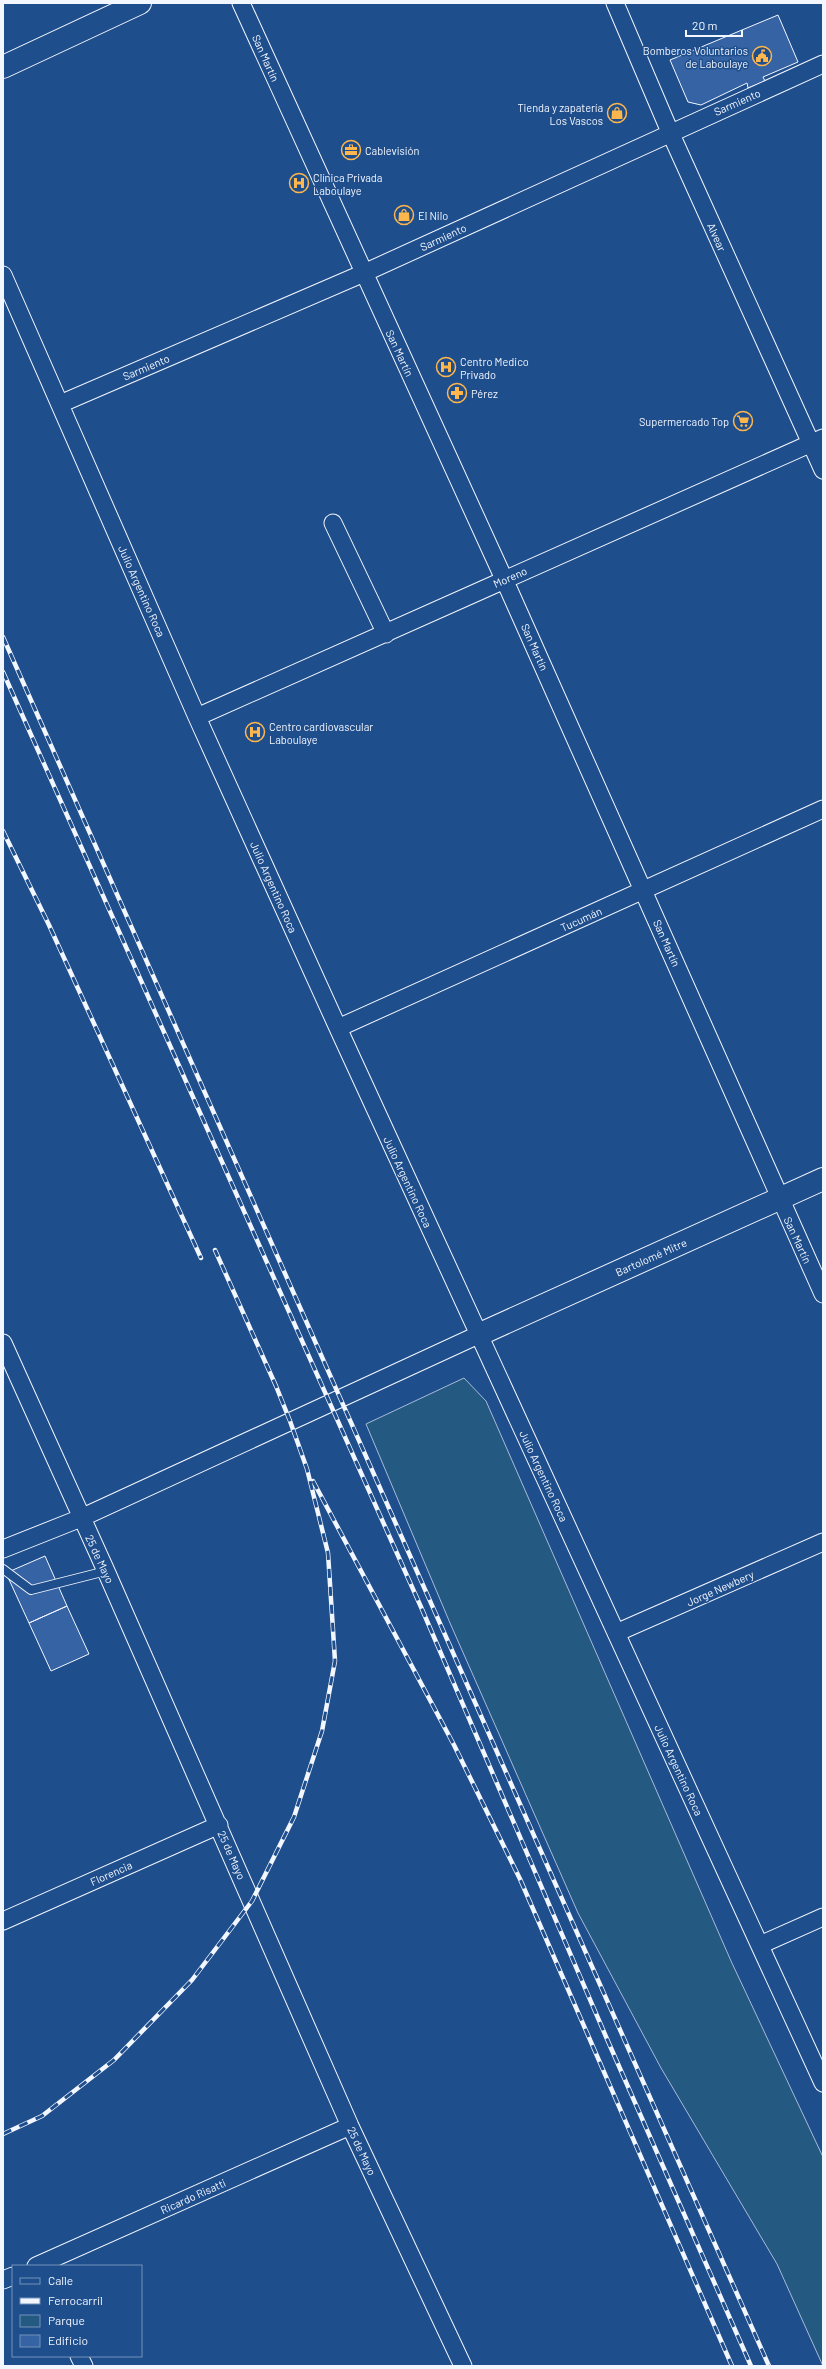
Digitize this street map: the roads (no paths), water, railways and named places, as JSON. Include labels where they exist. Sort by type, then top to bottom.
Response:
[{"type":"main road","points":[[3,68],[140,3]]},
{"type":"main road","name":"Bartolomé Mitre","points":[[478,1335],[823,1179]]},
{"type":"street","name":"San Martín","points":[[241,3],[504,579],[644,891],[779,1199],[823,1294]]},
{"type":"street","name":"Alvear","points":[[615,3],[670,132],[817,441],[823,470]]},
{"type":"street","name":"Sarmiento","points":[[60,404],[364,273],[670,132],[823,64]]},
{"type":"street","name":"Julio Argentino Roca","points":[[3,275],[198,717],[338,1028],[823,2083]]},
{"type":"street","name":"Moreno","points":[[198,717],[386,634],[504,579],[817,441]]},
{"type":"street","points":[[334,523],[386,634]]},
{"type":"street","name":"Tucumán","points":[[338,1028],[823,809]]},
{"type":"street","points":[[3,1549],[81,1518],[478,1335]]},
{"type":"street","name":"25 de Mayo","points":[[3,1343],[219,1825],[350,2126],[463,2366]]},
{"type":"street","name":"Jorge Newbery","points":[[616,1633],[823,1542]]},
{"type":"street","name":"Florencia","points":[[3,1921],[219,1825]]},
{"type":"street","points":[[760,1945],[823,1917]]},
{"type":"street","name":"Ricardo Risatti","points":[[39,2265],[350,2126]]},
{"type":"street","points":[[80,2357],[84,2366]]},
{"type":"lane","points":[[3,1569],[31,1590],[106,1571]]},
{"type":"railway","points":[[3,637],[769,2366]]},
{"type":"railway","points":[[3,672],[421,1607],[607,2039],[751,2366]]},
{"type":"railway","points":[[3,831],[49,925],[201,1258]]},
{"type":"railway","points":[[3,2134],[42,2116],[114,2060],[192,1980],[252,1901],[294,1817],[322,1731],[335,1661],[328,1553],[307,1469],[290,1421],[276,1386],[215,1250]]},
{"type":"railway","points":[[313,1481],[454,1745],[520,1879],[732,2366]]},
{"type":"place","name":"Bomberos Voluntarios de Laboulaye","points":[[762,56]]},
{"type":"place","name":"Tienda y zapatería Los Vascos","points":[[617,113]]},
{"type":"place","name":"Cablevisión","points":[[351,150]]},
{"type":"place","name":"Clínica Privada Laboulaye","points":[[299,183]]},
{"type":"place","name":"El Nilo","points":[[404,215]]},
{"type":"place","name":"Centro Medico Privado","points":[[446,367]]},
{"type":"place","name":"Pérez","points":[[457,393]]},
{"type":"place","name":"Supermercado Top","points":[[743,421]]},
{"type":"place","name":"Centro cardiovascular Laboulaye","points":[[255,732]]}]
